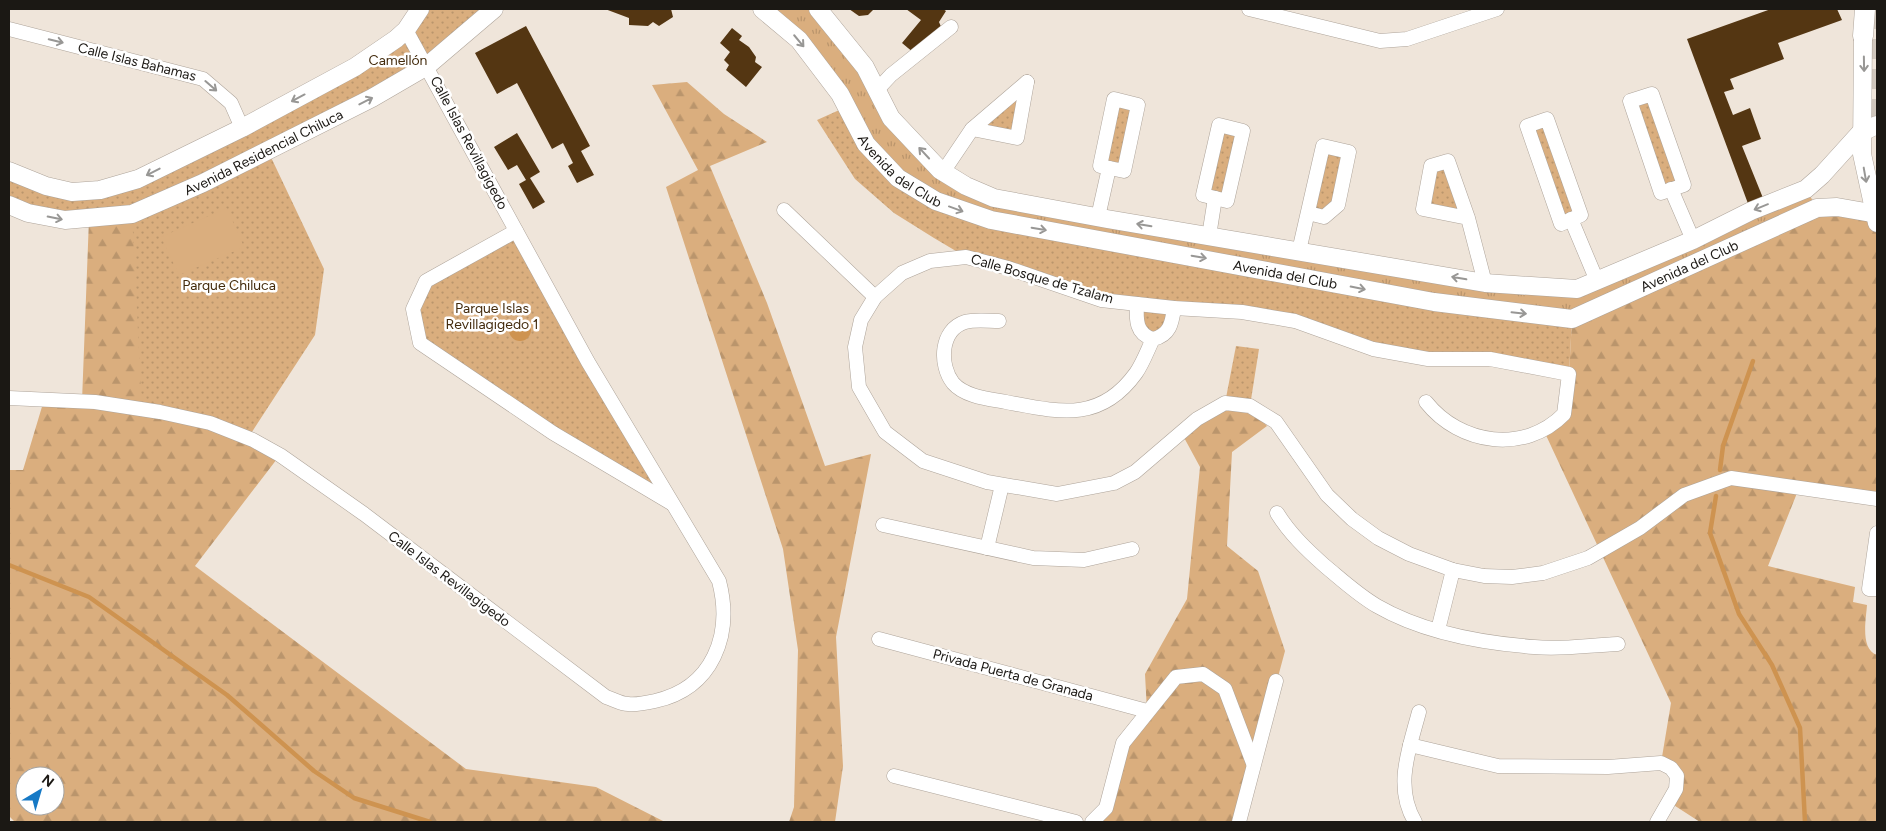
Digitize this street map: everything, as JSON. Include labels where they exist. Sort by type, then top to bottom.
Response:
[{"type":"main road","points":[[1863,36],[1865,9]]},
{"type":"street","points":[[9,171],[46,186],[72,192],[100,190],[138,179],[242,128],[355,67],[406,30],[420,9]]},
{"type":"street","name":"Avenida Residencial Chiluca","points":[[9,205],[28,213],[65,220],[132,214],[203,183],[372,98],[427,66],[494,9]]},
{"type":"street","name":"Avenida del Club","points":[[762,9],[799,40],[840,94],[866,144],[898,178],[936,201],[990,220],[1434,302],[1572,320],[1817,208],[1837,206],[1876,217]]},
{"type":"street","name":"Avenida del Club","points":[[818,9],[865,67],[891,118],[943,172],[966,186],[994,198],[1486,283],[1577,289],[1597,281],[1693,240],[1750,211],[1806,189],[1822,175],[1860,133],[1877,125]]},
{"type":"street","points":[[1249,9],[1380,41],[1407,38],[1497,9]]},
{"type":"street","points":[[877,90],[891,75],[951,27]]},
{"type":"street","name":"Calle Islas Bahamas","points":[[9,29],[203,79],[231,103],[242,128]]},
{"type":"street","name":"Calle Islas Revillagigedo","points":[[9,398],[95,402],[160,412],[210,423],[253,440],[280,455],[364,514],[606,697],[627,704],[666,698],[685,690],[698,680],[711,661],[722,637],[723,596],[719,581],[588,362],[406,30]]},
{"type":"street","points":[[1863,36],[1871,97],[1860,133],[1866,180],[1876,217]]},
{"type":"street","points":[[943,172],[972,129],[1027,82],[1017,138],[972,129]]},
{"type":"street","points":[[1652,94],[1684,185],[1671,189],[1661,192],[1630,102],[1652,94]]},
{"type":"street","points":[[1114,99],[1138,105],[1124,171],[1109,168],[1100,166],[1114,99]]},
{"type":"street","points":[[1547,119],[1581,215],[1572,219],[1561,224],[1527,126],[1547,119]]},
{"type":"street","points":[[1219,126],[1242,131],[1227,201],[1215,198],[1203,195],[1219,126]]},
{"type":"street","points":[[1299,252],[1322,146],[1349,152],[1338,206],[1324,217],[1308,213]]},
{"type":"street","points":[[1098,217],[1109,168]]},
{"type":"street","points":[[1671,189],[1693,240]]},
{"type":"street","points":[[990,220],[994,198]]},
{"type":"street","points":[[1209,236],[1215,198]]},
{"type":"street","points":[[784,210],[875,297]]},
{"type":"street","points":[[1468,218],[1486,283]]},
{"type":"street","points":[[1572,219],[1597,281]]},
{"type":"street","name":"Calle Islas Revillagigedo","points":[[516,231],[426,281],[413,309],[420,343],[553,433],[673,504]]},
{"type":"street","points":[[1250,267],[1253,244]]},
{"type":"street","name":"Calle Bosque de Tzalam","points":[[1426,402],[1440,417],[1463,431],[1493,439],[1528,437],[1544,431],[1564,414],[1569,374],[1490,359],[1428,360],[1373,349],[1295,321],[1242,312],[1174,308],[1101,300],[1008,268],[966,257],[930,261],[902,273],[875,297],[862,320],[854,347],[859,386],[885,432],[923,460],[1002,485],[1057,494],[1114,483],[1135,472],[1197,419],[1225,403],[1250,406],[1266,414],[1276,422],[1328,495],[1352,519],[1378,538],[1408,554],[1453,570],[1484,576],[1512,577],[1559,569],[1600,553],[1684,495],[1731,478],[1877,499]]},
{"type":"street","points":[[1137,304],[1136,320],[1140,330],[1143,335],[1153,339]]},
{"type":"street","points":[[999,321],[966,322],[950,333],[946,340],[944,363],[953,383],[970,394],[1063,412],[1099,406],[1109,400],[1136,373],[1153,339],[1163,335],[1172,325],[1174,308]]},
{"type":"street","points":[[987,548],[1002,485]]},
{"type":"street","points":[[1277,513],[1287,529],[1312,554],[1361,596],[1392,613],[1438,630],[1500,643],[1536,647],[1618,644]]},
{"type":"street","points":[[884,525],[1033,558],[1084,560],[1132,548]]},
{"type":"street","points":[[1877,533],[1869,589],[1877,589]]},
{"type":"street","points":[[1438,630],[1453,570]]},
{"type":"street","name":"Privada Puerta de Granada","points":[[879,639],[1147,711]]},
{"type":"street","points":[[1092,822],[1106,808],[1123,743],[1176,677],[1203,674],[1224,689],[1253,763]]},
{"type":"street","points":[[1239,822],[1276,681]]},
{"type":"street","points":[[1415,822],[1405,798],[1403,782],[1419,712]]},
{"type":"street","points":[[1410,745],[1498,766],[1600,767],[1661,763],[1671,768],[1677,776],[1676,789],[1656,822]]},
{"type":"street","points":[[894,776],[1076,822]]},
{"type":"green space","name":"Parque Chiluca","points":[[420,9],[493,9],[426,66],[268,151],[324,269],[315,335],[248,438],[142,409],[132,214],[89,219],[9,205],[9,171],[100,190],[355,67]]},
{"type":"green space","points":[[762,9],[818,9],[891,118],[940,170],[994,197],[1577,289],[1806,189],[1817,208],[1572,319],[991,220],[917,190]]},
{"type":"green space","points":[[687,82],[724,114],[767,142],[710,166],[767,303],[825,466],[871,454],[836,637],[843,766],[835,822],[789,822],[794,807],[798,650],[783,549],[666,187],[698,170],[652,85]]},
{"type":"green space","points":[[1027,82],[1017,138],[972,129]]},
{"type":"green space","points":[[1652,94],[1684,185],[1661,193],[1630,101]]},
{"type":"green space","points":[[1114,99],[1138,105],[1124,171],[1100,166]]},
{"type":"green space","points":[[846,107],[866,144],[936,201],[1572,319],[1569,374],[1490,359],[1428,359],[1295,321],[1174,308],[1172,325],[1148,337],[1136,304],[966,257],[894,213],[855,179],[817,120]]},
{"type":"green space","points":[[1547,119],[1581,215],[1561,223],[1527,126]]},
{"type":"green space","points":[[1219,125],[1243,131],[1227,201],[1203,195]]},
{"type":"green space","points":[[1323,146],[1349,152],[1338,205],[1308,213]]},
{"type":"green space","points":[[1448,161],[1468,218],[1423,209],[1431,166]]},
{"type":"green space","points":[[1837,207],[1877,224],[1877,499],[1799,488],[1768,566],[1855,587],[1853,602],[1867,605],[1866,640],[1868,647],[1877,655],[1877,822],[1700,822],[1669,802],[1677,776],[1661,763],[1671,703],[1544,431],[1554,424],[1569,374],[1572,319]]},
{"type":"green space","points":[[227,208],[244,247],[179,275],[161,237]]},
{"type":"green space","points":[[132,214],[160,412],[280,455],[195,566],[466,769],[596,787],[665,822],[15,822],[9,816],[9,470],[23,470],[44,400],[82,401],[89,219]]},
{"type":"green space","name":"Parque Islas Revillagigedo 1","points":[[516,231],[673,504],[420,343],[413,309],[426,281]]},
{"type":"green space","points":[[1236,346],[1259,349],[1250,406],[1225,403]]},
{"type":"green space","points":[[1225,403],[1250,406],[1267,426],[1232,452],[1227,546],[1258,571],[1285,651],[1239,822],[1103,822],[1123,743],[1147,711],[1145,674],[1187,599],[1200,467],[1181,432]]},
{"type":"shaded area","points":[[520,319],[528,322],[531,330],[528,338],[520,341],[512,338],[509,330],[512,322]]},
{"type":"building","points":[[605,9],[671,9],[673,17],[659,26],[653,22],[648,26],[629,25],[629,18]]},
{"type":"building","points":[[849,9],[874,9],[868,15],[859,16]]},
{"type":"building","points":[[906,9],[943,9],[946,11],[939,22],[942,29],[914,53],[902,43],[921,20]]},
{"type":"building","points":[[1771,9],[1837,9],[1842,20],[1778,43],[1784,59],[1730,79],[1734,89],[1724,92],[1733,115],[1750,108],[1761,139],[1742,146],[1765,203],[1750,209],[1687,39]]},
{"type":"building","points":[[526,26],[590,146],[581,151],[594,175],[577,183],[568,166],[573,163],[563,143],[552,149],[517,83],[497,94],[475,53]]},
{"type":"building","points":[[732,28],[742,36],[739,40],[749,47],[756,57],[755,62],[762,67],[746,87],[726,70],[729,65],[724,60],[730,52],[720,43]]},
{"type":"building","points":[[517,133],[540,172],[530,178],[545,202],[533,209],[519,184],[526,180],[517,165],[508,170],[494,147]]},
{"type":"waterway","points":[[1720,470],[1723,446],[1753,361]]},
{"type":"waterway","points":[[1716,496],[1710,533],[1739,614],[1772,665],[1800,728],[1805,822]]},
{"type":"waterway","points":[[9,565],[89,597],[227,695],[314,771],[354,798],[430,822]]},
{"type":"tunnel","points":[[1876,9],[1877,124]]},
{"type":"park label","name":"Camellón","points":[[398,60]]}]
